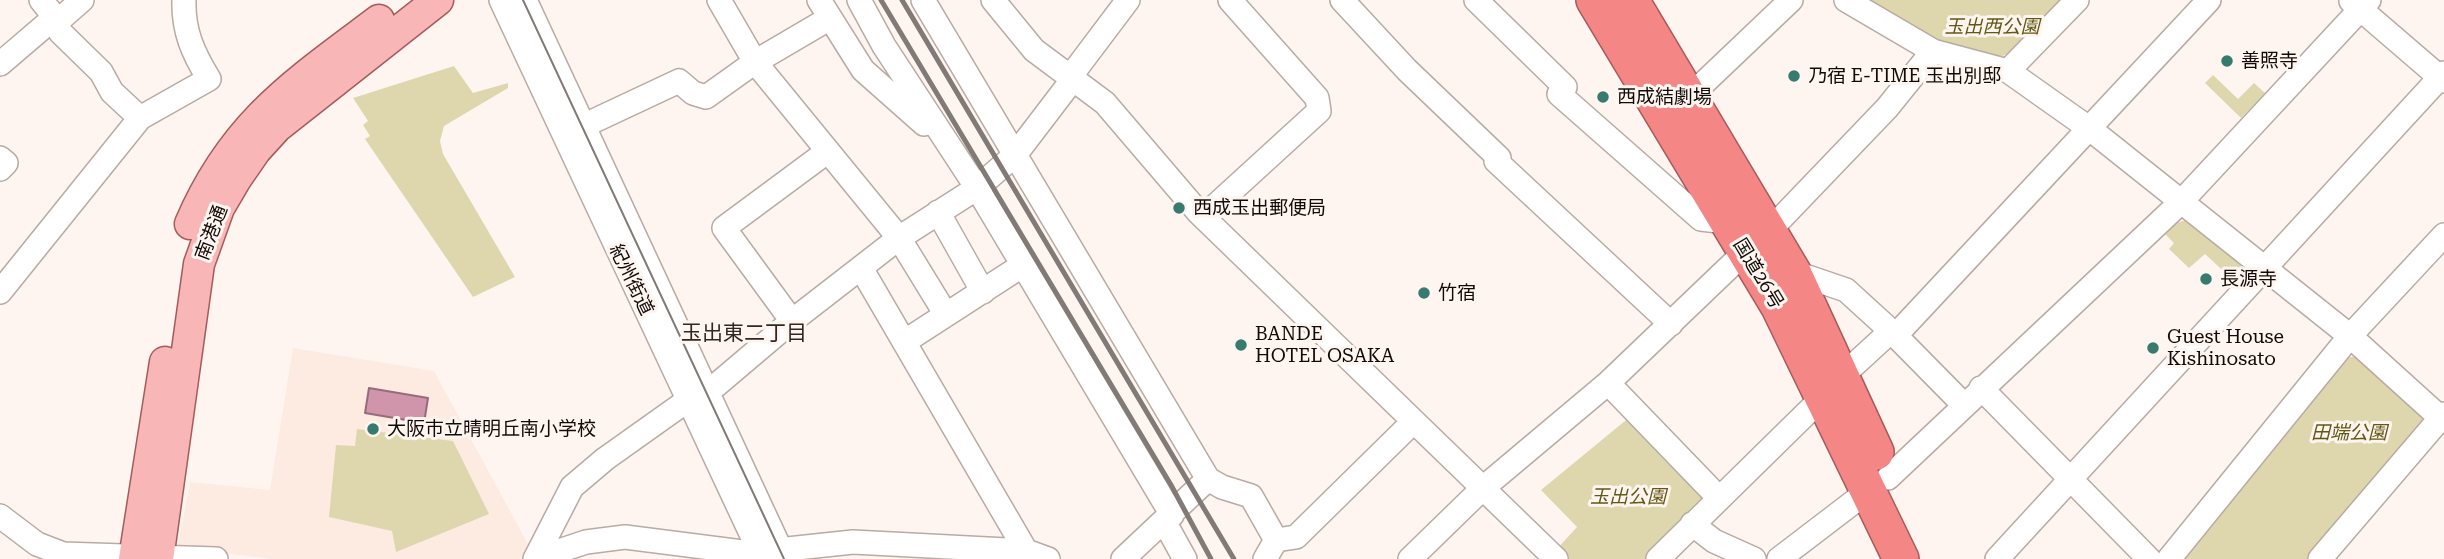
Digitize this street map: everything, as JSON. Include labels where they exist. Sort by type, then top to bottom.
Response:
[{"type":"highway","name":"国道26号","points":[[1594,0],[1633,11],[1689,97],[1757,242],[1779,307],[1832,387]]},
{"type":"highway","name":"国道26号","points":[[1633,11],[1727,222],[1757,242],[1793,272],[1832,387],[1878,484],[1925,559]]},
{"type":"highway","name":"国道26号","points":[[1878,484],[1901,559]]},
{"type":"main road","name":"南港通","points":[[159,558],[178,270],[202,197],[234,144],[270,106],[299,80],[406,0]]},
{"type":"main road","name":"南港通","points":[[159,558],[199,264],[219,208],[256,150],[277,127],[438,0]]},
{"type":"street","points":[[0,64],[52,13],[82,0]]},
{"type":"street","points":[[0,292],[140,118],[209,79],[192,51],[184,19],[184,0]]},
{"type":"street","name":"紀州街道","points":[[500,0],[698,396],[772,555]]},
{"type":"street","name":"紀州街道","points":[[526,0],[698,396]]},
{"type":"street","points":[[719,0],[755,62],[899,238],[945,313]]},
{"type":"street","points":[[859,0],[1023,265],[1168,519],[1185,559]]},
{"type":"street","points":[[923,0],[1208,479],[1222,487],[1251,496],[1271,549],[1297,537],[1413,422]]},
{"type":"street","points":[[993,0],[1034,50],[1105,103],[1203,217],[1556,559]]},
{"type":"street","points":[[535,559],[572,487],[605,459],[698,396],[899,238],[977,188],[1015,155],[1128,0]]},
{"type":"street","points":[[1203,217],[1319,111],[1317,98],[1230,0]]},
{"type":"street","points":[[1342,0],[1407,70],[1671,324]]},
{"type":"street","points":[[1475,0],[1562,90],[1701,219],[1727,222]]},
{"type":"street","points":[[1689,97],[1791,0]]},
{"type":"street","points":[[1846,0],[1933,51],[2008,71],[2090,129],[2266,267],[2443,417],[2333,555]]},
{"type":"street","points":[[2008,71],[2077,0]]},
{"type":"street","points":[[1658,559],[1832,387],[1894,333],[2090,129],[2209,0]]},
{"type":"street","points":[[1779,559],[1878,484],[2181,202],[2360,3],[2443,77],[1997,559]]},
{"type":"street","points":[[583,126],[679,81],[693,93],[706,97],[824,9],[863,70],[950,148]]},
{"type":"street","points":[[52,13],[60,33],[101,72],[112,92],[140,118]]},
{"type":"street","points":[[1410,559],[1483,488],[1608,383],[1757,242],[1887,108],[1933,51]]},
{"type":"street","points":[[792,321],[724,228],[828,151]]},
{"type":"street","points":[[0,158],[6,163],[0,169]]},
{"type":"street","points":[[938,212],[983,292]]},
{"type":"street","points":[[2169,559],[2350,336],[2444,234]]},
{"type":"street","points":[[904,342],[1023,265]]},
{"type":"street","points":[[861,268],[1026,551]]},
{"type":"street","points":[[1793,272],[1846,290],[1894,333],[1964,405]]},
{"type":"street","points":[[1608,383],[1719,498]]},
{"type":"street","points":[[1981,388],[2149,559]]},
{"type":"street","points":[[1123,559],[1208,479]]},
{"type":"street","points":[[0,516],[37,544],[63,554],[216,559]]},
{"type":"street","points":[[1692,524],[1714,541],[1754,559]]},
{"type":"street","points":[[535,559],[592,550],[625,537],[772,555],[853,542],[945,552],[1026,551],[1048,559]]},
{"type":"shaded area","name":"大阪市立晴明丘南小学校","points":[[293,348],[434,371],[529,546],[521,559],[273,559],[207,551],[177,552],[190,482],[270,490]]},
{"type":"shaded area","points":[[369,388],[428,398],[424,423],[365,413]]},
{"type":"green space","name":"玉出西公園","points":[[1865,0],[2060,0],[2009,53],[1998,58],[1925,37]]},
{"type":"green space","points":[[454,66],[473,93],[508,83],[508,88],[444,126],[440,141],[443,154],[515,277],[473,297],[365,139],[370,136],[363,125],[368,121],[353,98]]},
{"type":"green space","points":[[2213,75],[2238,99],[2254,83],[2265,93],[2241,118],[2205,83]]},
{"type":"green space","points":[[2189,219],[2247,267],[2234,281],[2205,254],[2189,268],[2169,249],[2174,243],[2165,234],[2177,223]]},
{"type":"green space","name":"田端公園","points":[[2347,357],[2356,357],[2422,414],[2423,423],[2309,559],[2182,559]]},
{"type":"green space","name":"玉出公園","points":[[1631,416],[1712,500],[1651,559],[1563,559],[1555,551],[1577,527],[1541,490]]},
{"type":"green space","points":[[357,429],[453,441],[489,514],[396,552],[392,531],[329,517],[336,445],[355,446]]},
{"type":"tram line","points":[[523,0],[784,559]]},
{"type":"railway","points":[[881,0],[1171,485],[1211,559]]},
{"type":"railway","points":[[902,0],[1234,559]]},
{"type":"place","name":"善照寺","points":[[2227,61]]},
{"type":"place","name":"乃宿 E-TIME 玉出別邸","points":[[1794,76]]},
{"type":"place","name":"西成結劇場","points":[[1603,97]]},
{"type":"place","name":"西成玉出郵便局","points":[[1179,208]]},
{"type":"place","name":"長源寺","points":[[2206,279]]},
{"type":"place","name":"竹宿","points":[[1424,293]]},
{"type":"place","name":"BANDE HOTEL OSAKA","points":[[1241,345]]},
{"type":"place","name":"Guest House Kishinosato","points":[[2153,348]]},
{"type":"place","name":"大阪市立晴明丘南小学校","points":[[373,429]]},
{"type":"district","name":"玉出東二丁目","points":[[744,334]]}]
